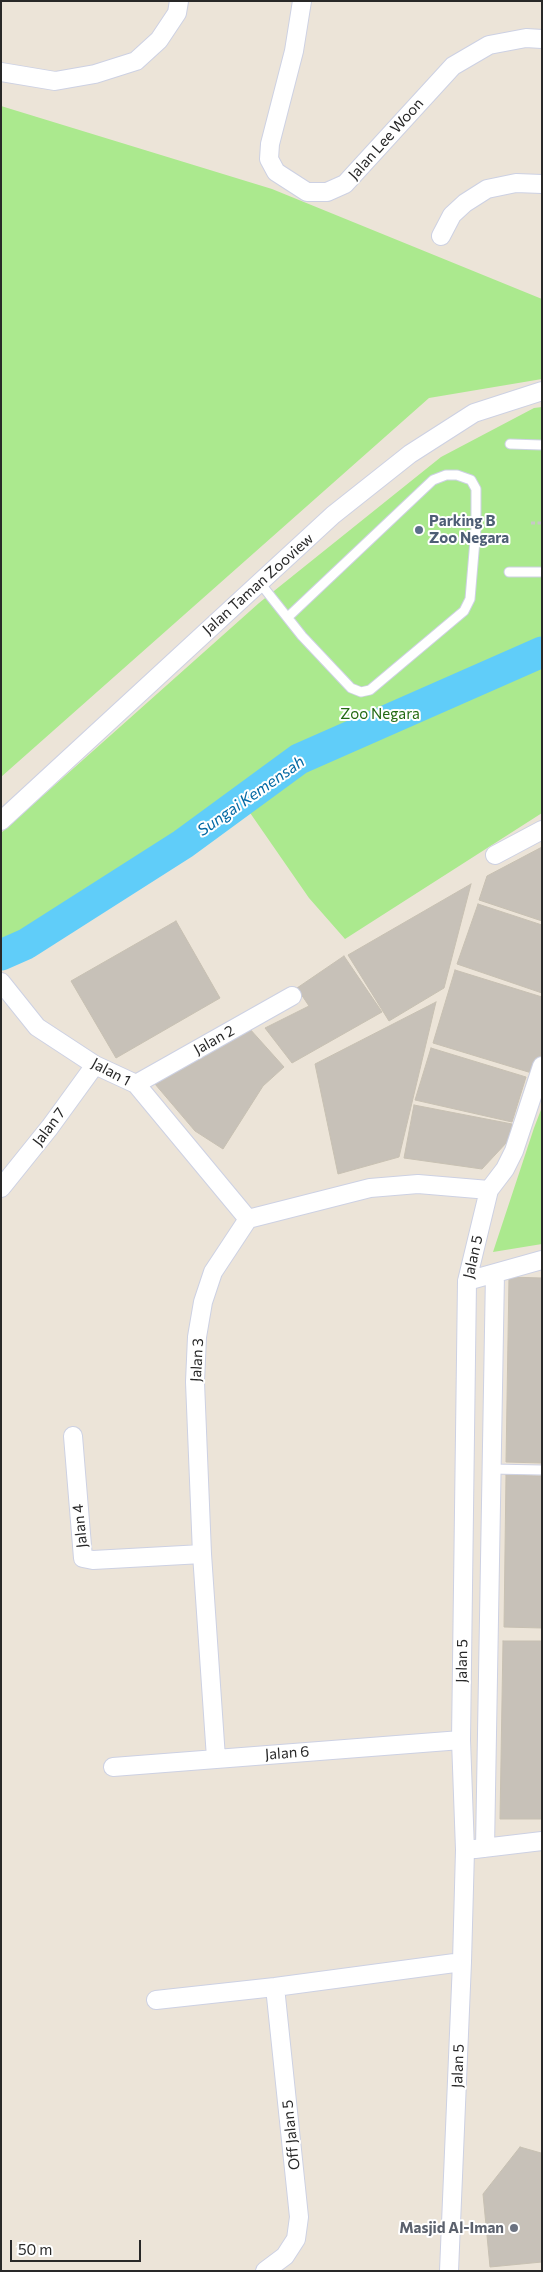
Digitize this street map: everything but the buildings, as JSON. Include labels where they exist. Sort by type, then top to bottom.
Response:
[{"type":"street","points":[[1,72],[54,81],[95,74],[136,61],[159,40],[177,13],[180,1]]},
{"type":"street","name":"Jalan Lee Woon","points":[[302,1],[294,51],[270,144],[269,159],[276,172],[307,192],[327,192],[345,184],[453,66],[489,45],[526,38],[542,39]]},
{"type":"street","points":[[441,236],[452,215],[465,203],[487,189],[516,183],[542,184]]},
{"type":"street","name":"Jalan Taman Zooview","points":[[1,820],[333,515],[410,454],[474,413],[542,391]]},
{"type":"street","points":[[495,855],[542,830]]},
{"type":"street","name":"Jalan 1","points":[[2,983],[38,1027],[95,1065],[136,1084],[248,1219]]},
{"type":"street","name":"Jalan 2","points":[[136,1084],[292,996]]},
{"type":"street","name":"Jalan 7","points":[[1,1188],[50,1127],[95,1065]]},
{"type":"street","name":"Jalan 5","points":[[449,2271],[465,1850],[461,1740],[467,1281],[489,1190],[505,1169],[514,1151],[542,1066]]},
{"type":"street","points":[[248,1219],[370,1188],[418,1184],[489,1190]]},
{"type":"street","name":"Jalan 3","points":[[216,1758],[202,1554],[195,1382],[197,1337],[203,1302],[213,1272],[248,1219]]},
{"type":"street","points":[[467,1281],[542,1260]]},
{"type":"street","name":"Jalan 5","points":[[485,1848],[495,1273]]},
{"type":"street","name":"Jalan 4","points":[[74,1436],[84,1558],[93,1560],[202,1554]]},
{"type":"street","name":"Jalan 6","points":[[113,1766],[461,1740]]},
{"type":"street","points":[[465,1850],[542,1841]]},
{"type":"street","points":[[156,2000],[275,1988],[462,1962]]},
{"type":"street","name":"Off Jalan 5","points":[[266,2271],[285,2256],[296,2239],[299,2217],[275,1988]]},
{"type":"lane","points":[[510,444],[542,445]]},
{"type":"lane","points":[[260,583],[302,636],[351,688],[361,692],[370,690],[464,611],[470,599],[476,528],[476,489],[471,480],[458,475],[446,475],[433,480],[288,617]]},
{"type":"lane","points":[[509,572],[542,572]]},
{"type":"lane","points":[[491,1469],[542,1470]]},
{"type":"path","points":[[531,523],[542,523]]},
{"type":"green space","points":[[1,106],[272,189],[542,299],[542,379],[429,398],[1,777]]},
{"type":"green space","name":"Zoo Negara","points":[[542,407],[542,813],[345,939],[309,898],[237,794],[92,908],[9,958],[1,945],[1,833],[259,603],[441,457],[534,408]]},
{"type":"green space","points":[[542,1107],[542,1244],[493,1252],[534,1128]]},
{"type":"waterway","name":"Sungai Kemensah","points":[[1,955],[26,944],[183,844],[299,759],[542,652]]},
{"type":"place","name":"Parking B Zoo Negara","points":[[419,530]]},
{"type":"place","name":"Masjid Al-Iman","points":[[514,2228]]}]
